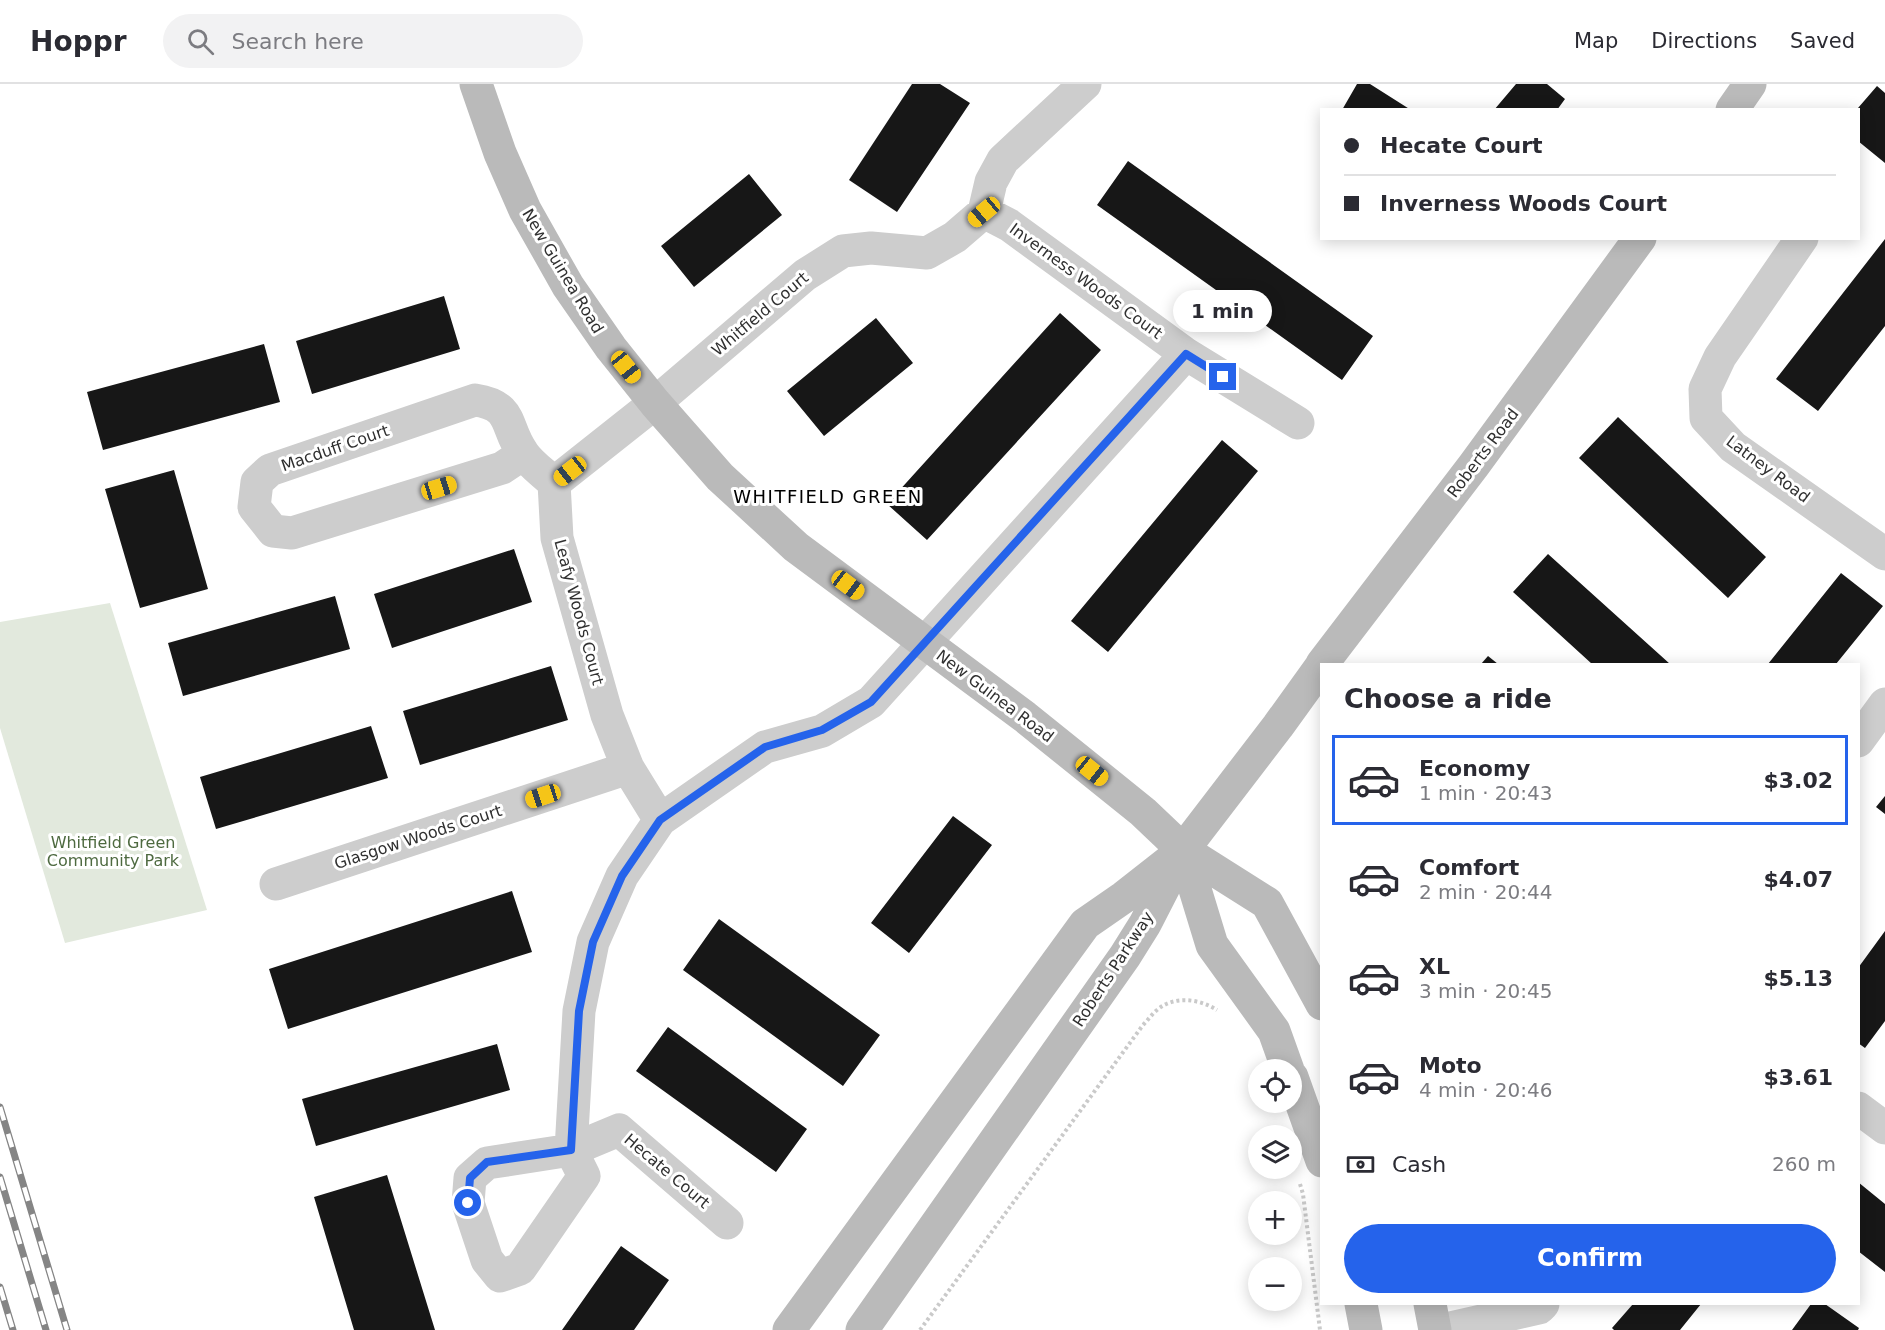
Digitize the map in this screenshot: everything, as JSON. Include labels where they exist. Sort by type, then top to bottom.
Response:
[{"type":"main road","name":"New Guinea Road","points":[[476,84],[500,153],[525,210],[568,286],[611,348],[655,403],[720,477],[796,547],[1025,717],[1143,812],[1183,850],[1267,903],[1320,1000]]},
{"type":"main road","points":[[1733,108],[1750,84]]},
{"type":"main road","name":"Roberts Road","points":[[1324,663],[1474,465],[1639,240]]},
{"type":"main road","name":"Roberts Road","points":[[1183,850],[1320,668]]},
{"type":"main road","name":"New Guinea Road","points":[[1183,850],[1212,945],[1274,1031],[1284,1059]]},
{"type":"main road","name":"Roberts Parkway","points":[[789,1330],[1085,924],[1124,897],[1183,850]]},
{"type":"main road","name":"Roberts Parkway","points":[[862,1330],[1125,956],[1145,924],[1183,850]]},
{"type":"main road","points":[[1299,1113],[1310,1172]]},
{"type":"main road","points":[[1361,1305],[1365,1330]]},
{"type":"main road","points":[[1430,1305],[1435,1330]]},
{"type":"street","points":[[984,212],[991,182],[1003,160],[1085,84]]},
{"type":"street","name":"Whitfield Court","points":[[655,403],[805,275],[843,251],[871,248],[927,253],[955,237],[984,212]]},
{"type":"street","name":"Inverness Woods Court","points":[[984,212],[1009,225],[1186,354],[1298,423]]},
{"type":"street","name":"Latney Road","points":[[1801,240],[1720,357],[1705,389],[1706,418],[1733,447],[1885,554]]},
{"type":"street","points":[[925,642],[1186,354]]},
{"type":"street","name":"Macduff Court","points":[[523,454],[502,468],[292,534],[273,531],[254,507],[257,482],[270,470],[475,400],[492,402],[504,413],[523,454],[554,483]]},
{"type":"street","points":[[554,483],[655,403]]},
{"type":"street","name":"Leafy Woods Court","points":[[554,483],[557,538],[607,716],[628,768],[660,820]]},
{"type":"street","name":"Hecate Court","points":[[727,1222],[619,1130],[571,1150],[579,1011],[593,942],[622,876],[660,820],[765,747],[822,730],[871,702],[925,642]]},
{"type":"street","points":[[1860,738],[1885,704]]},
{"type":"street","name":"Glasgow Woods Court","points":[[276,884],[628,768]]},
{"type":"street","points":[[1860,1109],[1885,1128]]},
{"type":"street","points":[[1441,1330],[1539,1308],[1542,1305]]},
{"type":"path","points":[[920,1330],[1143,1024],[1159,1008],[1191,999],[1221,1012]]},
{"type":"path","points":[[1310,1172],[1303,1194],[1320,1330]]},
{"type":"green space","name":"Whitfield Green Community Park","points":[[110,603],[207,910],[65,943],[0,728],[0,622]]},
{"type":"building","points":[[912,84],[940,84],[970,103],[897,212],[849,180]]},
{"type":"building","points":[[1357,84],[1370,84],[1408,108],[1343,108]]},
{"type":"building","points":[[1516,84],[1547,84],[1565,99],[1558,108],[1496,108]]},
{"type":"building","points":[[1877,86],[1885,93],[1885,163],[1860,143],[1860,108],[1858,108]]},
{"type":"building","points":[[1128,161],[1373,336],[1342,380],[1097,205]]},
{"type":"building","points":[[749,174],[782,215],[694,287],[661,246]]},
{"type":"building","points":[[1885,239],[1885,326],[1818,411],[1776,379]]},
{"type":"building","points":[[444,296],[460,349],[312,394],[296,341]]},
{"type":"building","points":[[1060,313],[1101,350],[927,540],[887,504]]},
{"type":"building","points":[[876,318],[913,363],[824,436],[787,391]]},
{"type":"building","points":[[264,344],[280,402],[103,450],[87,392]]},
{"type":"building","points":[[1618,417],[1766,557],[1728,598],[1579,458]]},
{"type":"building","points":[[1222,440],[1258,471],[1108,652],[1071,621]]},
{"type":"building","points":[[174,470],[208,589],[140,608],[105,489]]},
{"type":"building","points":[[514,549],[532,602],[392,648],[374,594]]},
{"type":"building","points":[[1548,554],[1669,663],[1591,663],[1513,592]]},
{"type":"building","points":[[1841,573],[1883,606],[1837,663],[1769,663]]},
{"type":"building","points":[[335,596],[350,649],[183,696],[168,643]]},
{"type":"building","points":[[1488,656],[1497,663],[1482,663]]},
{"type":"building","points":[[551,666],[568,720],[420,765],[403,711]]},
{"type":"building","points":[[371,726],[388,778],[216,829],[200,777]]},
{"type":"building","points":[[1885,796],[1885,814],[1876,807]]},
{"type":"building","points":[[953,816],[992,845],[909,953],[871,923]]},
{"type":"building","points":[[512,891],[532,952],[288,1029],[269,969]]},
{"type":"building","points":[[719,919],[880,1035],[843,1086],[683,970]]},
{"type":"building","points":[[1885,931],[1885,1021],[1865,1048],[1860,1044],[1860,965]]},
{"type":"building","points":[[668,1027],[807,1129],[776,1172],[636,1071]]},
{"type":"building","points":[[497,1044],[510,1090],[316,1146],[302,1099]]},
{"type":"building","points":[[387,1175],[435,1330],[354,1330],[314,1197]]},
{"type":"building","points":[[1860,1184],[1885,1204],[1885,1272],[1860,1253]]},
{"type":"building","points":[[621,1246],[669,1280],[634,1330],[562,1330]]},
{"type":"building","points":[[1632,1305],[1700,1305],[1680,1330],[1614,1330],[1612,1328]]},
{"type":"building","points":[[1810,1305],[1826,1305],[1859,1328],[1858,1330],[1792,1330]]},
{"type":"railway","points":[[0,1107],[67,1330]]},
{"type":"railway","points":[[0,1177],[46,1330]]},
{"type":"railway","points":[[0,1287],[13,1330]]},
{"type":"district","name":"WHITFIELD GREEN","points":[[828,496]]},
{"type":"route","points":[[468,1203],[470,1178],[487,1162],[571,1150],[579,1011],[593,942],[622,876],[660,820],[765,747],[822,730],[871,702],[1186,354],[1223,377]]}]
